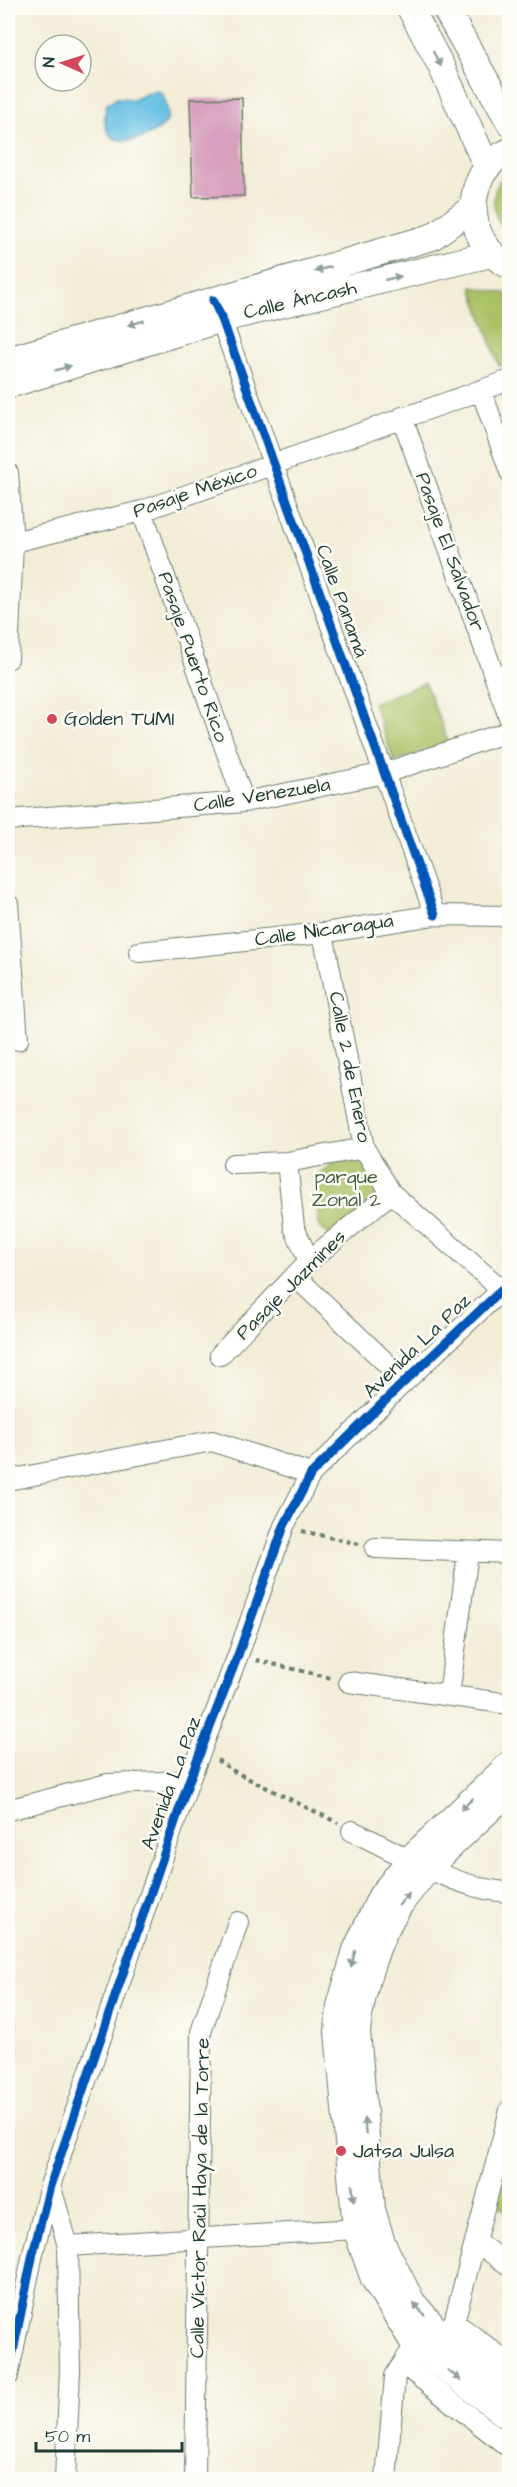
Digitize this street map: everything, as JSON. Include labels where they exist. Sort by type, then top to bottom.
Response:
[{"type":"main road","points":[[410,8],[441,66],[487,167]]},
{"type":"main road","points":[[445,8],[510,123]]},
{"type":"main road","points":[[500,260],[481,241],[474,225],[472,208],[476,186],[487,167],[510,151]]},
{"type":"main road","name":"Calle Áncash","points":[[8,385],[432,237],[472,208]]},
{"type":"main road","name":"Calle Áncash","points":[[8,360],[218,310],[500,260]]},
{"type":"main road","points":[[510,1764],[420,1864],[373,1958],[360,2008],[348,2032],[356,2229],[374,2279],[409,2354],[510,2418]]},
{"type":"main road","points":[[420,1864],[510,1790]]},
{"type":"main road","points":[[348,2032],[372,2209],[382,2243],[412,2302],[447,2328],[510,2390]]},
{"type":"street","name":"Calle Panamá","points":[[218,310],[435,915]]},
{"type":"street","name":"Pasaje México","points":[[13,542],[142,511],[510,380]]},
{"type":"street","points":[[481,390],[510,472]]},
{"type":"street","name":"Pasaje El Salvador","points":[[402,417],[510,720]]},
{"type":"street","points":[[8,473],[13,542],[8,616],[8,659]]},
{"type":"street","name":"Pasaje Puerto Rico","points":[[142,511],[244,802]]},
{"type":"street","name":"Calle Venezuela","points":[[8,820],[244,802],[385,773],[510,731]]},
{"type":"street","points":[[8,904],[18,1040]]},
{"type":"street","name":"Calle Nicaragua","points":[[139,952],[323,933],[435,915],[510,916]]},
{"type":"street","name":"Calle 2 de Enero","points":[[323,933],[364,1148],[391,1193],[506,1286]]},
{"type":"street","points":[[233,1164],[288,1162],[364,1148]]},
{"type":"street","points":[[288,1162],[294,1227],[309,1261]]},
{"type":"street","name":"Pasaje Jazmines","points":[[220,1355],[309,1261],[391,1193]]},
{"type":"street","points":[[295,1276],[405,1381]]},
{"type":"street","name":"Avenida La Paz","points":[[8,2376],[33,2253],[51,2186],[189,1781],[238,1655],[284,1526],[311,1474],[506,1286]]},
{"type":"street","points":[[8,1480],[212,1441],[311,1474]]},
{"type":"street","points":[[375,1548],[510,1554]]},
{"type":"street","points":[[449,1695],[468,1553]]},
{"type":"street","points":[[349,1682],[510,1704]]},
{"type":"street","points":[[8,1810],[108,1784],[189,1781]]},
{"type":"street","points":[[352,1831],[420,1864],[477,1887],[510,1893]]},
{"type":"street","name":"Calle Víctor Raúl Haya de la Torre","points":[[195,2480],[201,2032],[238,1922]]},
{"type":"street","points":[[386,2480],[395,2376],[409,2354],[447,2328],[476,2242],[510,2110]]},
{"type":"street","points":[[51,2186],[68,2246],[70,2370],[64,2480]]},
{"type":"street","points":[[68,2246],[200,2236],[356,2229]]},
{"type":"street","points":[[476,2242],[510,2266]]},
{"type":"street","points":[[447,2328],[510,2364]]},
{"type":"street","points":[[409,2354],[510,2448]]},
{"type":"path","points":[[284,1526],[375,1548]]},
{"type":"path","points":[[238,1655],[349,1682]]},
{"type":"path","points":[[201,1750],[237,1773],[352,1831]]},
{"type":"green space","points":[[509,170],[509,237],[498,220],[494,203],[497,186]]},
{"type":"green space","points":[[472,287],[509,294],[509,363],[499,366]]},
{"type":"green space","points":[[425,683],[449,744],[394,761],[373,703]]},
{"type":"green space","name":"parque Zonal 2","points":[[366,1156],[384,1185],[336,1239],[319,1227],[315,1177],[337,1160]]},
{"type":"green space","points":[[509,2145],[509,2214],[495,2202]]},
{"type":"water","points":[[155,90],[162,93],[168,110],[167,120],[162,126],[142,138],[130,140],[118,140],[109,134],[105,123],[107,104],[117,98],[134,99]]},
{"type":"building","points":[[242,98],[244,196],[193,197],[190,99]]},
{"type":"cycle path","points":[[213,300],[222,319],[435,915]]},
{"type":"cycle path","points":[[8,2376],[33,2253],[50,2186],[189,1781],[238,1655],[284,1526],[311,1474],[510,1282]]},
{"type":"place","name":"Golden TUMI","points":[[52,719]]},
{"type":"place","name":"Jatsa Julsa","points":[[341,2151]]}]
